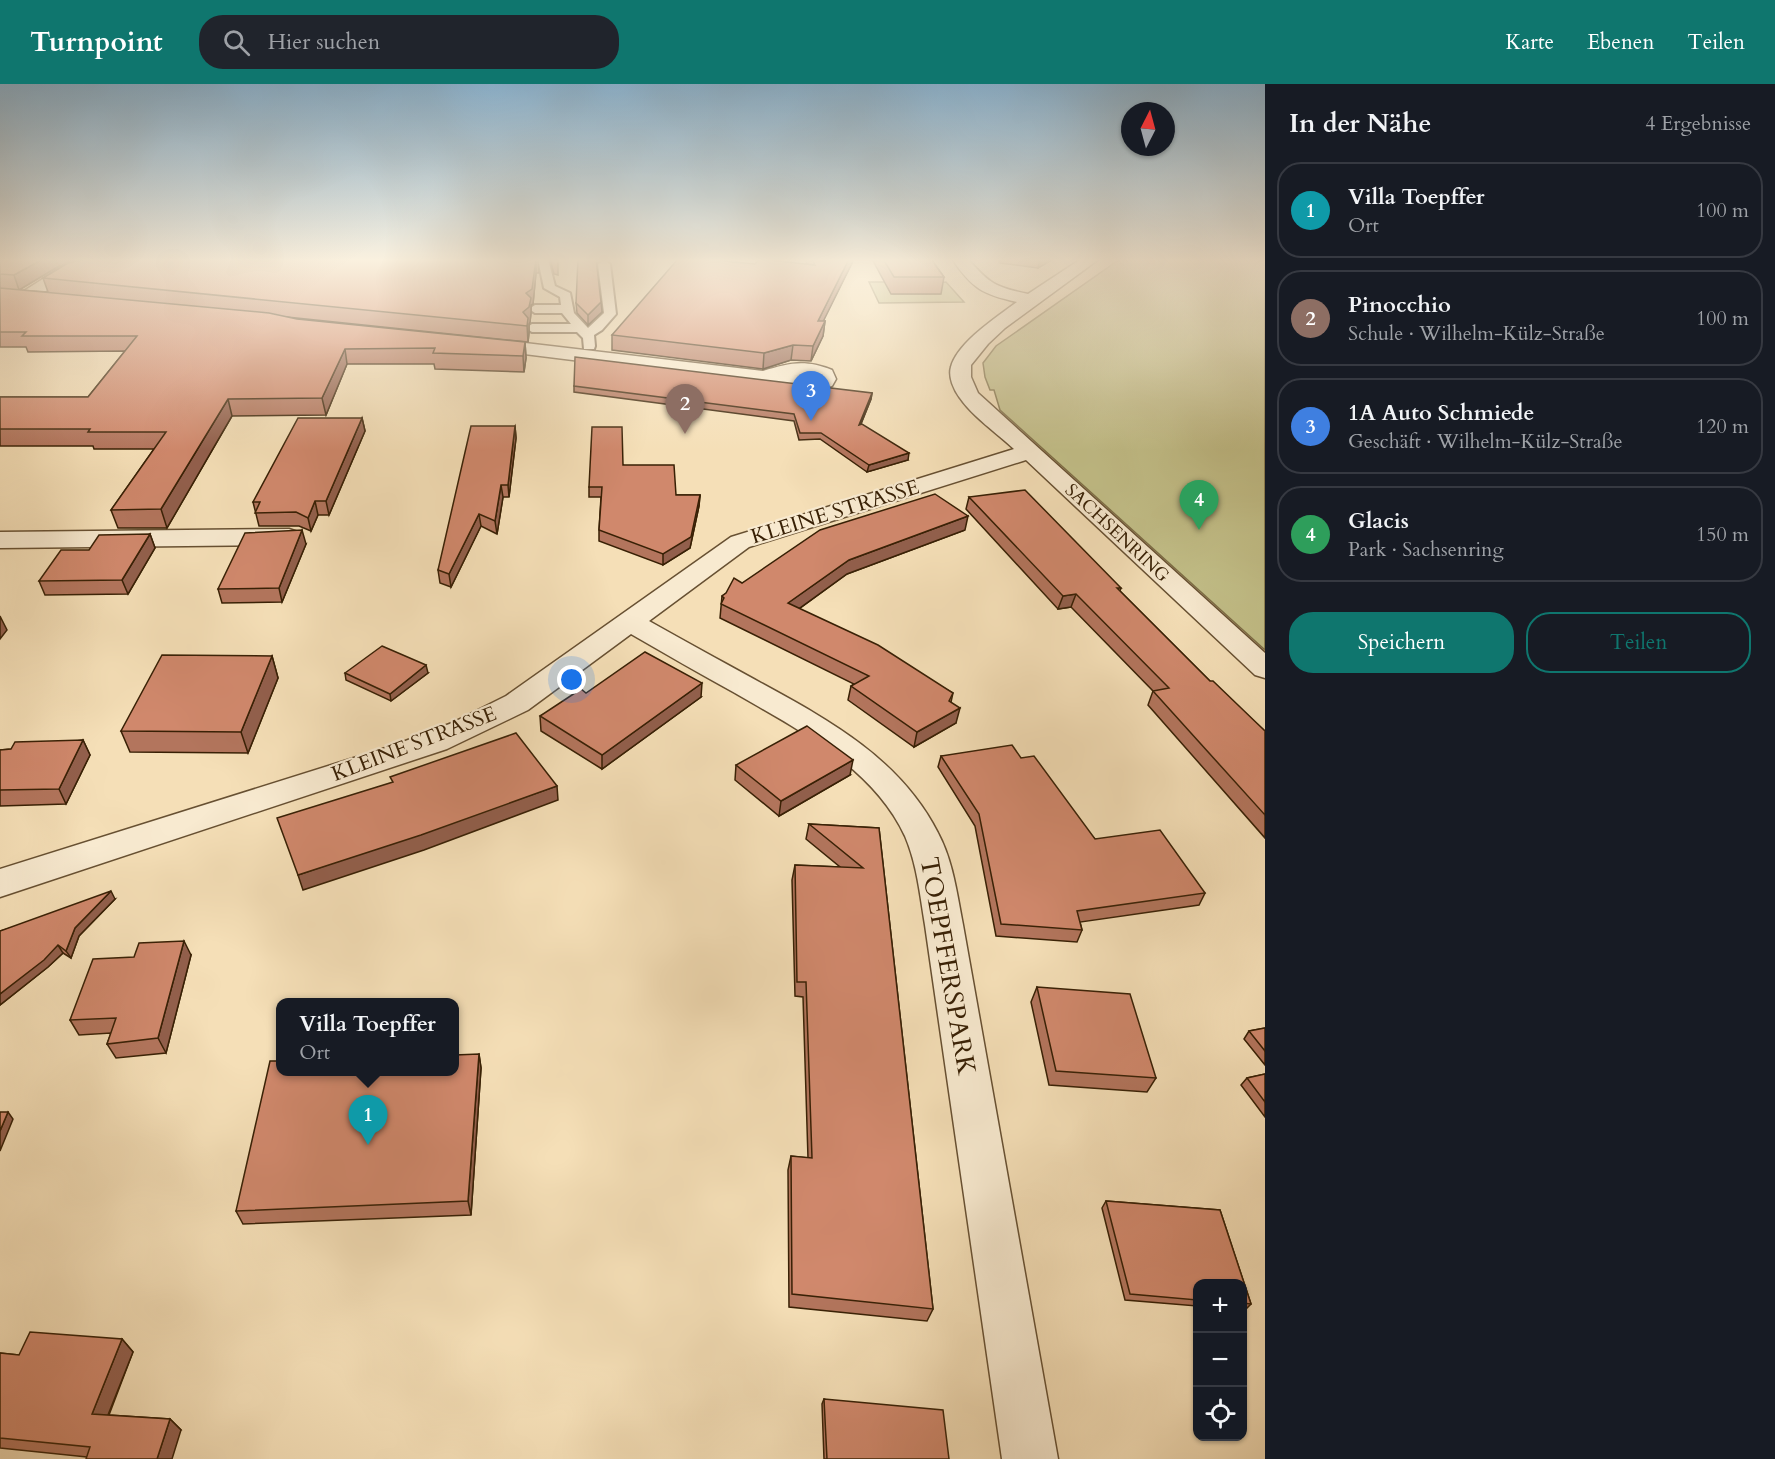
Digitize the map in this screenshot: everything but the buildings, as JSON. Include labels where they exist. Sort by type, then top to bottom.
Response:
[{"type":"street","name":"SACHSENRING","points":[[1003,323],[970,349],[960,369],[963,385],[969,396],[1265,669]]},
{"type":"street","points":[[465,343],[764,377]]},
{"type":"street","name":"KLEINE STRASSE","points":[[0,883],[387,758],[464,729],[517,703],[736,544],[1029,452]]},
{"type":"street","points":[[0,540],[299,536]]},
{"type":"street","name":"TOEPFFERSPARK","points":[[631,622],[811,723],[846,747],[877,774],[903,802],[921,834],[936,878],[1030,1459]]},
{"type":"lane","points":[[575,323],[585,336]]},
{"type":"lane","points":[[532,328],[585,336],[602,323]]},
{"type":"shaded area","points":[[1029,323],[1265,323],[1265,650],[1000,410],[994,390],[990,390],[985,377],[983,363],[996,346]]},
{"type":"place","name":"1A Auto Schmiede","points":[[811,421]]},
{"type":"place","name":"Pinocchio","points":[[685,434]]},
{"type":"place","name":"Glacis","points":[[1199,530]]},
{"type":"place","name":"Villa Toepffer","points":[[368,1145]]}]
